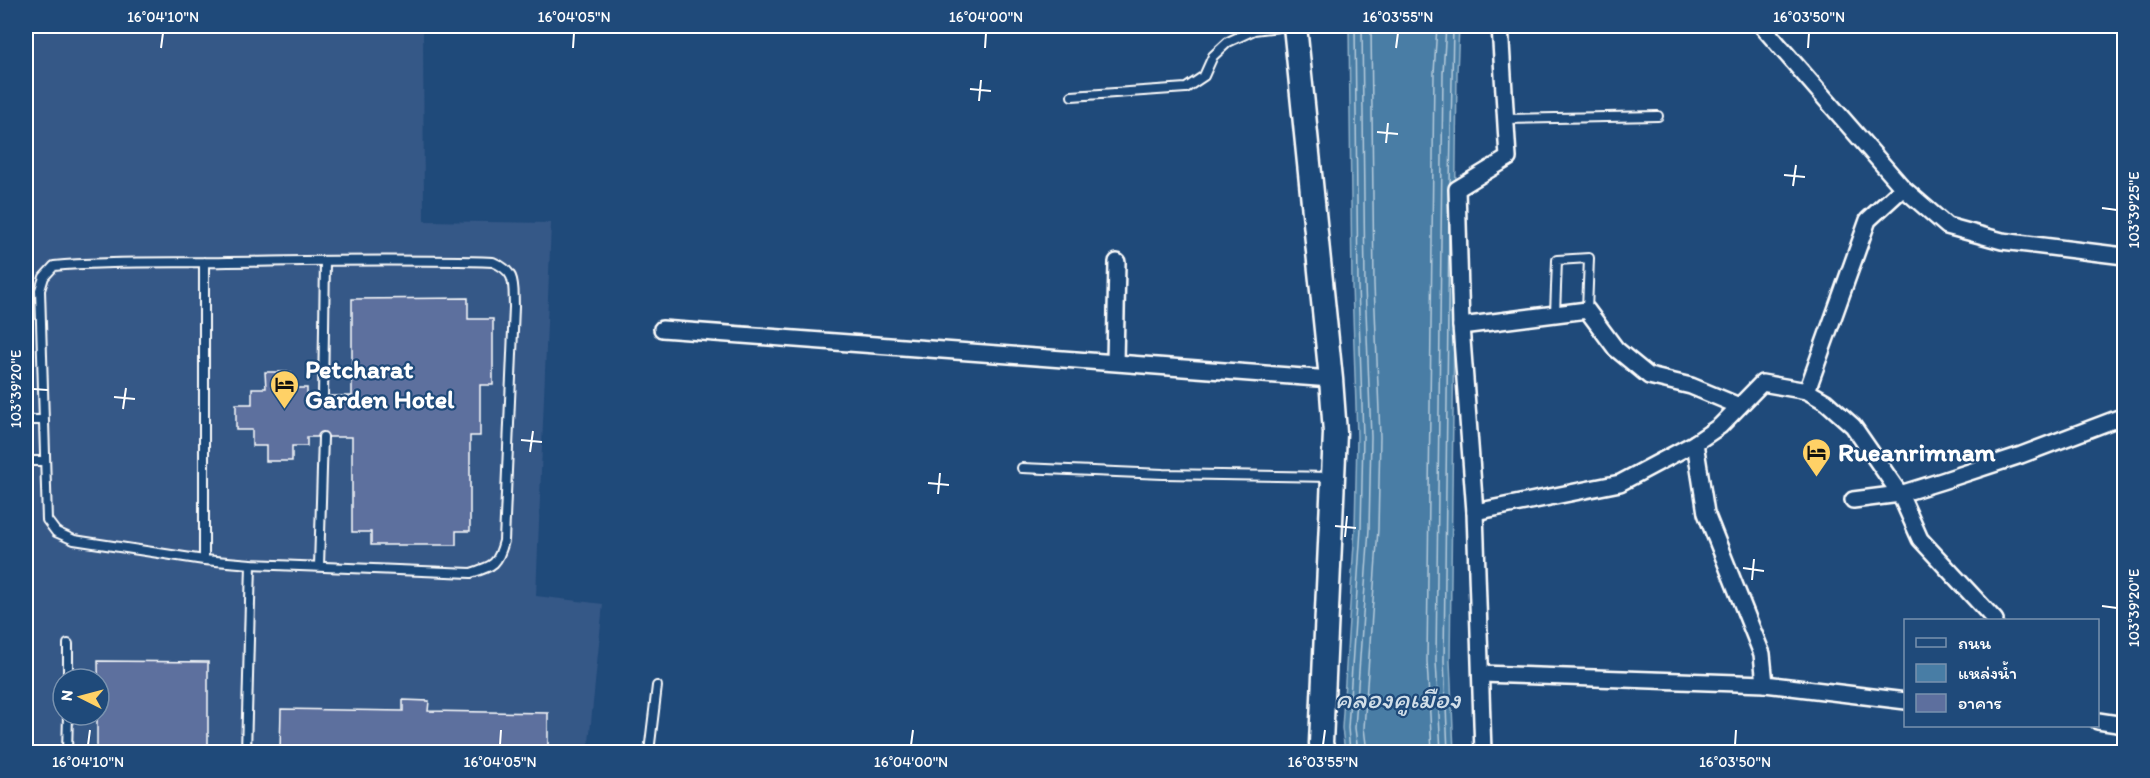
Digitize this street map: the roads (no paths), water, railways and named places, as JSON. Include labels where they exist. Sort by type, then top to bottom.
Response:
[{"type":"street","points":[[1295,26],[1332,379],[1335,433],[1321,743],[1323,753]]},
{"type":"street","points":[[1483,753],[1475,512],[1461,326],[1457,189],[1508,158],[1500,26]]},
{"type":"street","points":[[1762,26],[1903,188],[1947,226],[2002,241],[2124,256]]},
{"type":"street","points":[[1807,391],[1868,220],[1903,188]]},
{"type":"street","points":[[1114,362],[1117,262]]},
{"type":"street","points":[[1461,326],[1587,310],[1616,349],[1649,375],[1691,386],[1739,406]]},
{"type":"street","points":[[662,329],[1332,379]]},
{"type":"street","points":[[1475,512],[1620,483],[1695,443],[1719,426],[1762,382],[1807,391],[1826,402],[1853,426],[1900,494],[1920,539],[1993,619]]},
{"type":"street","points":[[1853,500],[1900,494],[2022,455],[2124,416]]},
{"type":"street","points":[[1695,443],[1706,513],[1762,654],[1765,684]]},
{"type":"street","points":[[1481,674],[1765,684],[1904,701]]},
{"type":"street","points":[[2099,721],[2124,725]]},
{"type":"lane","points":[[1072,96],[1186,88],[1204,76],[1213,56],[1227,42],[1254,30],[1288,26]]},
{"type":"lane","points":[[1506,118],[1658,116]]},
{"type":"lane","points":[[1556,314],[1557,260],[1589,258],[1587,310]]},
{"type":"lane","points":[[323,396],[325,261]]},
{"type":"lane","points":[[204,262],[204,560]]},
{"type":"lane","points":[[204,262],[492,262],[506,267],[513,280],[514,307],[504,541],[500,557],[491,567],[471,573],[251,564],[204,560],[74,540],[56,532],[46,520],[40,290],[44,277],[54,266],[204,262]]},
{"type":"lane","points":[[26,420],[44,420]]},
{"type":"lane","points":[[319,566],[323,437]]},
{"type":"lane","points":[[26,461],[45,461]]},
{"type":"lane","points":[[1022,468],[1163,474],[1333,477]]},
{"type":"lane","points":[[246,753],[251,564]]},
{"type":"lane","points":[[68,644],[68,667]]},
{"type":"lane","points":[[649,753],[657,686]]},
{"type":"lane","points":[[68,727],[68,753]]},
{"type":"water","name":"คลองคูเมือง","points":[[1349,26],[1459,26],[1450,661],[1454,752],[1345,752],[1342,728],[1355,528],[1357,436],[1352,285]]},
{"type":"place","name":"Petcharat Garden Hotel","points":[[284,410]]},
{"type":"place","name":"Rueanrimnam","points":[[1817,478]]}]
